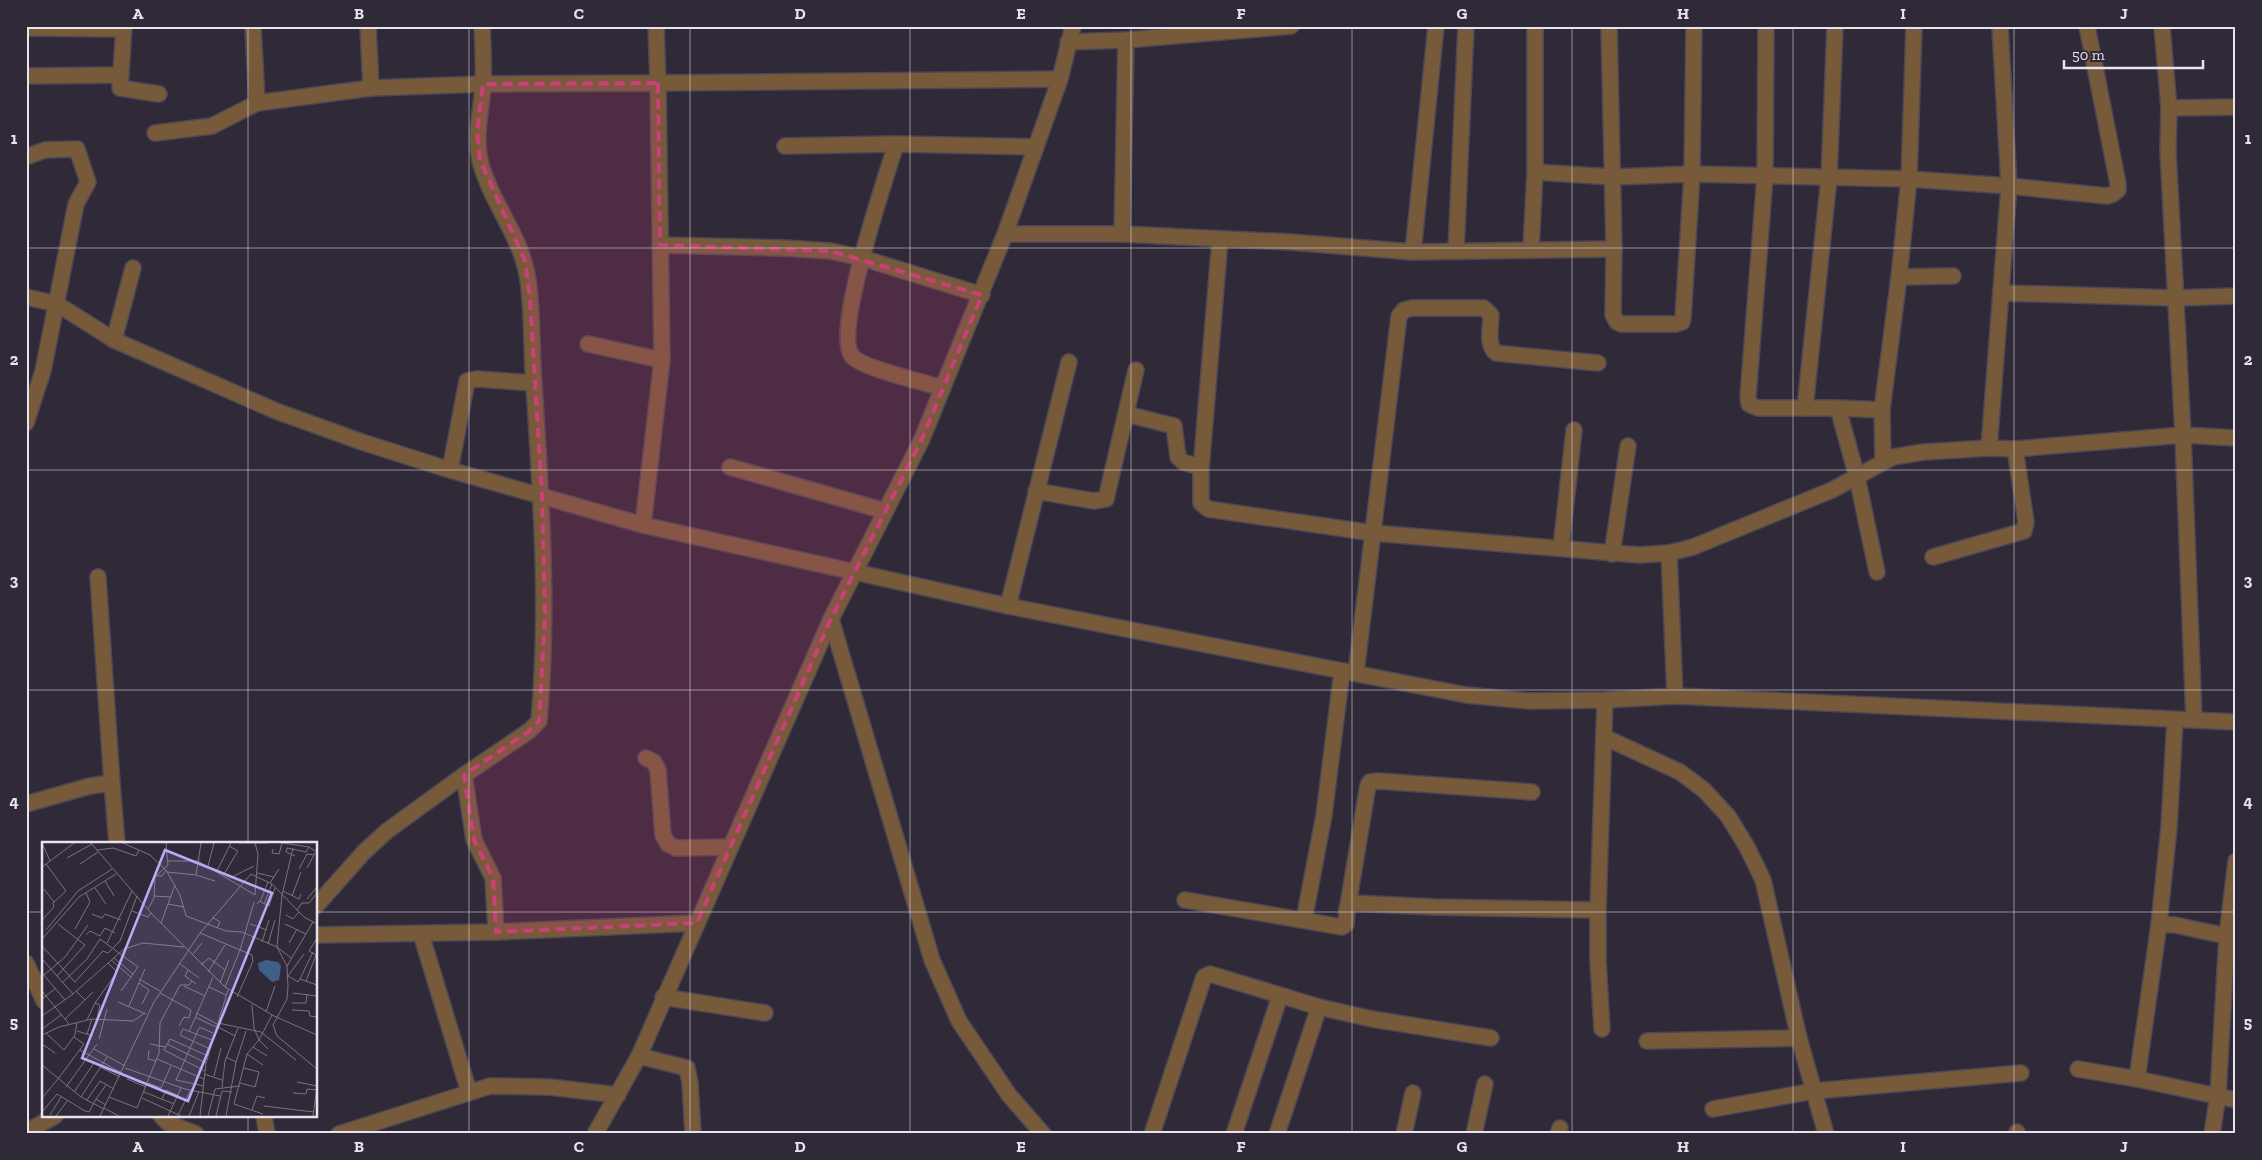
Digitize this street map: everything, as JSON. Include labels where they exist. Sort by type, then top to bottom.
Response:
[{"type":"street","points":[[253,26],[257,103]]},
{"type":"street","points":[[368,26],[370,88]]},
{"type":"street","points":[[318,904],[364,852],[387,831],[464,775],[530,731],[538,721],[545,615],[542,497],[530,299],[525,261],[488,186],[480,160],[477,132],[484,84],[482,26]]},
{"type":"street","points":[[643,525],[662,360],[656,26]]},
{"type":"street","points":[[595,1134],[639,1056],[663,997],[698,923],[832,619],[922,439],[982,295],[1005,234],[1060,79],[1072,26]]},
{"type":"street","points":[[1068,42],[1126,40],[1291,26]]},
{"type":"street","points":[[1413,252],[1436,26]]},
{"type":"street","points":[[1456,251],[1466,26]]},
{"type":"street","points":[[1531,250],[1535,172],[1535,26]]},
{"type":"street","points":[[1609,26],[1613,177],[1613,315],[1617,322],[1675,324],[1682,322],[1692,174],[1694,26]]},
{"type":"street","points":[[1766,26],[1765,176],[1749,404],[1758,408],[1882,410]]},
{"type":"street","points":[[1805,408],[1829,178],[1835,26]]},
{"type":"street","points":[[1883,462],[1882,410],[1909,180],[1914,26]]},
{"type":"street","points":[[1989,448],[2009,186],[2000,26]]},
{"type":"street","points":[[1535,172],[1613,177],[1692,174],[1909,180],[2009,186],[2106,196],[2118,190],[2087,26]]},
{"type":"street","points":[[2162,26],[2169,108],[2168,151],[2183,435],[2194,720]]},
{"type":"street","points":[[26,28],[124,28],[120,88],[159,94]]},
{"type":"street","points":[[1122,234],[1126,40]]},
{"type":"street","points":[[26,76],[121,75]]},
{"type":"street","points":[[155,133],[212,126],[257,103],[370,88],[484,84],[1060,79]]},
{"type":"street","points":[[2169,108],[2236,107]]},
{"type":"street","points":[[785,146],[896,144],[1036,147]]},
{"type":"street","points":[[896,144],[862,258],[848,323],[848,341],[852,355],[864,364],[942,388]]},
{"type":"street","points":[[26,157],[45,150],[77,149],[88,182],[76,204],[43,370],[26,423]]},
{"type":"street","points":[[1005,234],[1122,234],[1290,242],[1413,252],[1614,250]]},
{"type":"street","points":[[1220,239],[1201,470],[1201,503],[1208,509],[1372,533],[1612,554],[1669,553],[1693,547],[1832,490],[1883,462],[1917,453],[1989,448],[2015,449],[2183,435],[2236,438]]},
{"type":"street","points":[[660,245],[831,251],[862,258],[982,295]]},
{"type":"street","points":[[114,340],[133,268]]},
{"type":"street","points":[[1899,277],[1953,276]]},
{"type":"street","points":[[2002,293],[2176,298],[2236,296]]},
{"type":"street","points":[[26,297],[57,304],[114,340],[276,411],[362,442],[450,470],[643,525],[856,573],[952,592],[1008,606],[1466,695],[1529,701],[1605,700],[1675,696],[2236,722]]},
{"type":"street","points":[[1304,920],[1324,815],[1372,533],[1399,316],[1404,310],[1412,308],[1484,308],[1491,315],[1490,343],[1493,351],[1496,353],[1598,363]]},
{"type":"street","points":[[588,344],[662,360]]},
{"type":"street","points":[[1008,606],[1069,362]]},
{"type":"street","points":[[1036,491],[1094,501],[1106,500],[1136,370]]},
{"type":"street","points":[[450,470],[467,381],[477,379],[534,383]]},
{"type":"street","points":[[1838,408],[1857,477],[1877,572]]},
{"type":"street","points":[[1126,414],[1174,426],[1178,458],[1183,462],[1199,467],[1201,470]]},
{"type":"street","points":[[1560,548],[1574,430]]},
{"type":"street","points":[[1612,554],[1628,446]]},
{"type":"street","points":[[1933,557],[2024,531],[2026,522],[2015,449]]},
{"type":"street","points":[[730,467],[885,511]]},
{"type":"street","points":[[1669,553],[1675,696]]},
{"type":"street","points":[[98,577],[117,842]]},
{"type":"street","points":[[832,619],[932,960],[959,1021],[1009,1095],[1043,1134]]},
{"type":"street","points":[[1602,1029],[1598,961],[1598,910],[1605,700]]},
{"type":"street","points":[[2137,1079],[2159,924],[2169,827],[2175,720]]},
{"type":"street","points":[[1604,737],[1680,772],[1704,790],[1728,816],[1763,880],[1799,1038],[1826,1134]]},
{"type":"street","points":[[646,758],[654,762],[658,770],[663,834],[668,844],[676,848],[730,848]]},
{"type":"street","points":[[464,775],[474,840],[489,865],[493,878],[496,932]]},
{"type":"street","points":[[1185,900],[1344,927],[1370,782],[1532,792]]},
{"type":"street","points":[[26,804],[90,786],[112,783]]},
{"type":"street","points":[[2212,1134],[2218,1095],[2236,861]]},
{"type":"street","points":[[1348,905],[1352,903],[1435,907],[1598,910]]},
{"type":"street","points":[[318,935],[496,932],[698,923]]},
{"type":"street","points":[[2159,924],[2175,925],[2231,937]]},
{"type":"street","points":[[421,934],[469,1092]]},
{"type":"street","points":[[26,963],[42,997]]},
{"type":"street","points":[[1152,1134],[1204,977],[1210,974],[1319,1007],[1372,1019],[1491,1038]]},
{"type":"street","points":[[1234,1134],[1280,996]]},
{"type":"street","points":[[663,997],[765,1013]]},
{"type":"street","points":[[1277,1134],[1319,1007]]},
{"type":"street","points":[[1647,1040],[1799,1038]]},
{"type":"street","points":[[639,1056],[687,1068],[690,1074],[692,1134]]},
{"type":"street","points":[[2078,1069],[2137,1079],[2236,1100]]},
{"type":"street","points":[[1713,1109],[1814,1091],[2021,1073]]},
{"type":"street","points":[[1474,1134],[1485,1084]]},
{"type":"street","points":[[338,1134],[490,1086],[549,1087],[618,1095]]},
{"type":"street","points":[[1404,1134],[1413,1093]]},
{"type":"street","points":[[26,1132],[52,1118]]},
{"type":"street","points":[[264,1118],[267,1134]]},
{"type":"street","points":[[166,1122],[196,1134]]},
{"type":"highlighted area","points":[[658,83],[660,245],[831,251],[982,295],[922,439],[831,619],[697,923],[496,932],[493,878],[474,840],[464,775],[529,731],[539,721],[545,615],[542,497],[530,299],[525,261],[480,160],[477,132],[483,84]]}]
